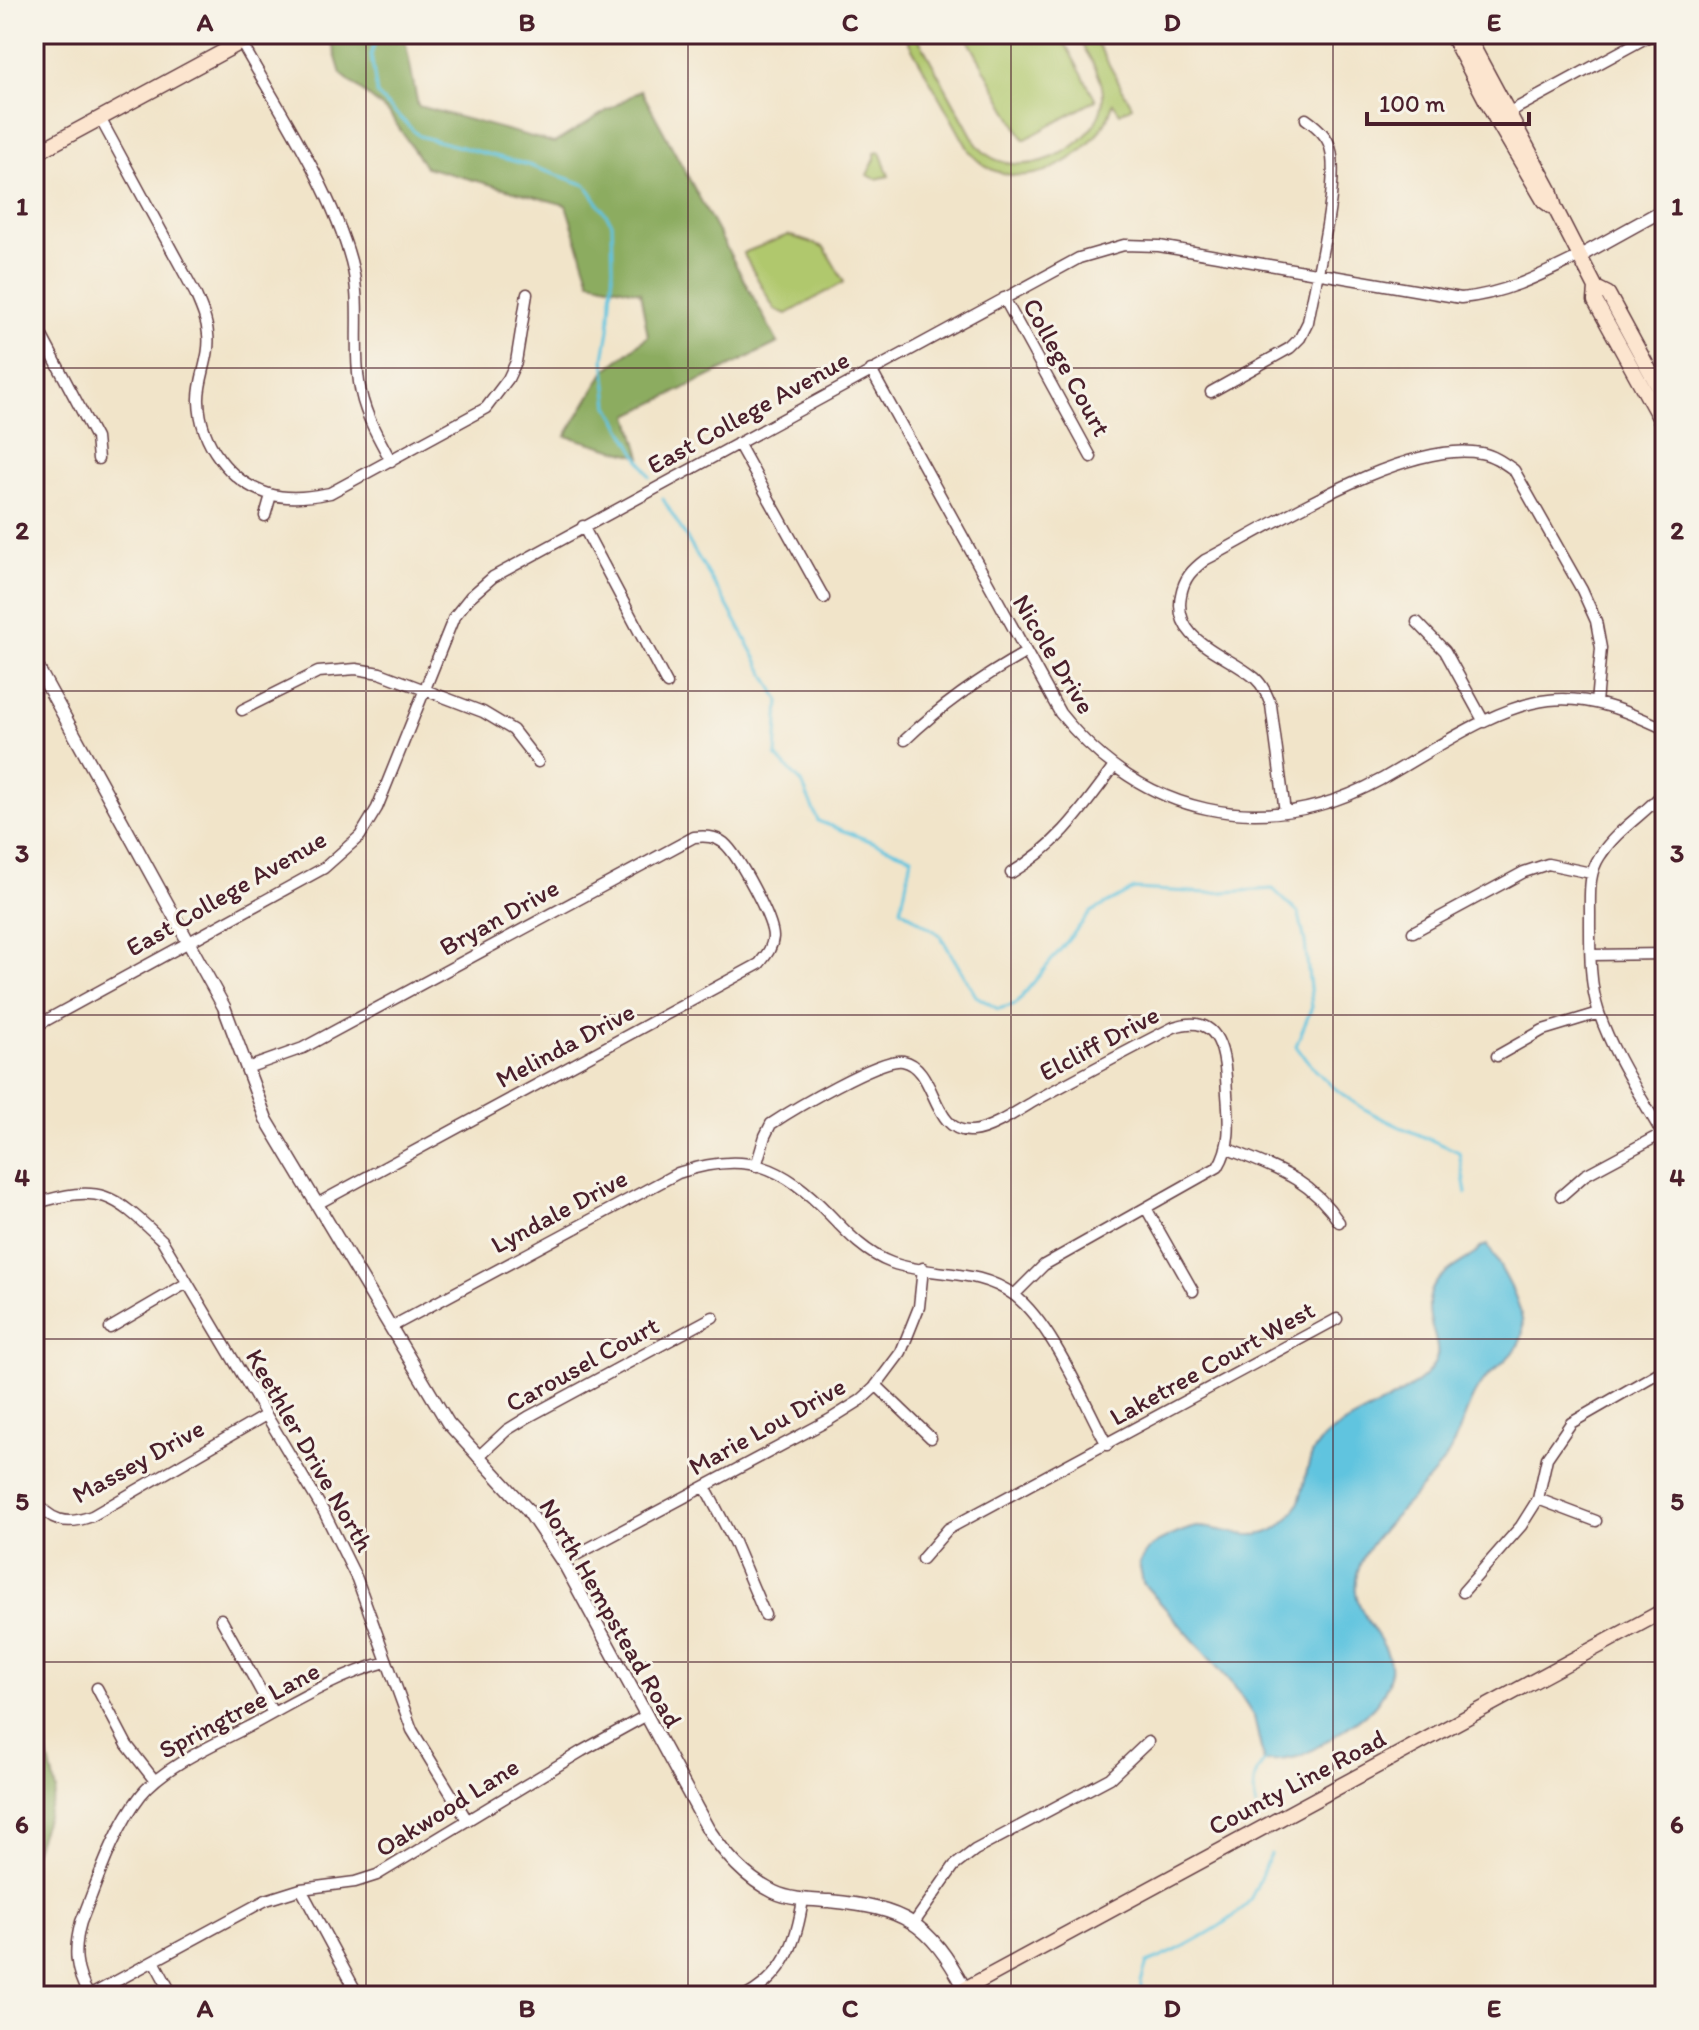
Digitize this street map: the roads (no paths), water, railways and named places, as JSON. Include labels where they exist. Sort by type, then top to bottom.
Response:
[{"type":"main road","points":[[34,154],[256,34]]},
{"type":"main road","points":[[1451,34],[1503,116]]},
{"type":"main road","points":[[1466,34],[1544,201],[1555,208],[1596,288],[1595,301],[1665,428]]},
{"type":"main road","points":[[1596,288],[1608,294],[1665,399]]},
{"type":"main road","name":"County Line Road","points":[[962,1994],[1665,1610]]},
{"type":"street","points":[[1503,116],[1653,34]]},
{"type":"street","points":[[241,42],[326,196],[340,229],[351,262],[357,295],[359,382],[367,418],[391,461]]},
{"type":"street","points":[[100,118],[204,315],[209,337],[198,392],[200,421],[224,466],[254,488],[271,495],[306,497],[330,493],[486,408],[516,362],[527,294]]},
{"type":"street","points":[[1211,392],[1279,356],[1300,338],[1308,322],[1333,183],[1330,147],[1318,128],[1306,119]]},
{"type":"street","name":"East College Avenue","points":[[34,1027],[324,868],[360,836],[377,808],[448,629],[470,597],[493,577],[1079,258],[1124,245],[1180,250],[1461,298],[1489,295],[1518,286],[1665,209]]},
{"type":"street","name":"College Court","points":[[1004,298],[1091,457]]},
{"type":"street","points":[[34,321],[96,438],[98,459]]},
{"type":"street","name":"Nicole Drive","points":[[871,370],[1060,713],[1077,735],[1113,768],[1147,788],[1209,810],[1269,814],[1324,804],[1350,795],[1511,709],[1564,698],[1625,711],[1665,729]]},
{"type":"street","points":[[738,443],[824,598]]},
{"type":"street","points":[[1285,812],[1271,705],[1265,691],[1256,679],[1200,643],[1186,629],[1178,610],[1183,583],[1192,570],[1205,560],[1363,476],[1444,454],[1481,452],[1514,470],[1575,577],[1596,621],[1601,648],[1596,703]]},
{"type":"street","points":[[265,516],[271,495]]},
{"type":"street","points":[[583,526],[667,684]]},
{"type":"street","points":[[1417,622],[1445,651],[1484,722]]},
{"type":"street","points":[[905,740],[979,679],[1025,653]]},
{"type":"street","name":"North Hempstead Road","points":[[34,661],[224,1007],[266,1119],[448,1423],[527,1509],[563,1562],[721,1848],[755,1881],[775,1893],[881,1907],[914,1923],[944,1952],[962,1994]]},
{"type":"street","points":[[242,710],[318,672],[356,669],[380,673],[483,712],[513,730],[538,762]]},
{"type":"street","points":[[1011,873],[1059,838],[1113,768]]},
{"type":"street","points":[[1561,1196],[1585,1175],[1664,1135],[1599,1013],[1592,979],[1591,873],[1598,858],[1620,829],[1652,806],[1665,791]]},
{"type":"street","name":"Bryan Drive","points":[[247,1068],[303,1048],[694,837],[710,836],[722,841],[752,889]]},
{"type":"street","points":[[1413,932],[1524,872],[1548,864],[1591,873]]},
{"type":"street","name":"Melinda Drive","points":[[317,1204],[759,964],[772,948],[773,933],[752,889]]},
{"type":"street","points":[[1591,955],[1665,954]]},
{"type":"street","points":[[1497,1056],[1543,1030],[1599,1013]]},
{"type":"street","name":"Elcliff Drive","points":[[756,1166],[771,1124],[871,1068],[901,1060],[913,1065],[946,1119],[957,1128],[971,1132],[1186,1023],[1199,1024],[1211,1031],[1220,1042],[1225,1057],[1228,1149]]},
{"type":"street","points":[[1107,1445],[1050,1339],[1033,1313],[1014,1295],[1044,1265],[1218,1167],[1228,1149],[1301,1180],[1327,1203],[1339,1222]]},
{"type":"street","name":"Lyndale Drive","points":[[391,1327],[678,1173],[699,1166],[739,1162],[773,1169],[799,1184],[848,1234],[875,1255],[895,1264],[986,1279],[1014,1295]]},
{"type":"street","name":"Keethler Drive North","points":[[34,1204],[68,1193],[97,1194],[124,1204],[162,1240],[324,1512],[351,1565],[412,1730],[467,1820]]},
{"type":"street","points":[[1146,1208],[1193,1291]]},
{"type":"street","name":"Marie Lou Drive","points":[[563,1562],[861,1400],[901,1352],[919,1307],[923,1268]]},
{"type":"street","points":[[110,1328],[187,1283]]},
{"type":"street","name":"Carousel Court","points":[[478,1457],[507,1430],[528,1417],[713,1317]]},
{"type":"street","name":"Laketree Court West","points":[[922,1559],[948,1529],[1337,1319]]},
{"type":"street","points":[[1463,1592],[1521,1526],[1538,1499],[1547,1458],[1571,1423],[1665,1369]]},
{"type":"street","points":[[876,1385],[931,1438]]},
{"type":"street","name":"Massey Drive","points":[[34,1499],[45,1514],[61,1522],[77,1522],[266,1415]]},
{"type":"street","points":[[705,1487],[734,1542],[765,1615]]},
{"type":"street","points":[[1538,1499],[1596,1521]]},
{"type":"street","points":[[221,1619],[273,1713]]},
{"type":"street","name":"Springtree Lane","points":[[89,1996],[78,1972],[75,1955],[81,1922],[128,1813],[155,1781],[204,1750],[317,1690],[386,1662]]},
{"type":"street","points":[[97,1688],[127,1745],[155,1781]]},
{"type":"street","name":"Oakwood Lane","points":[[89,1996],[266,1900],[301,1889],[355,1882],[377,1875],[647,1715]]},
{"type":"street","points":[[914,1923],[954,1866],[975,1850],[1110,1778],[1148,1742]]},
{"type":"street","points":[[301,1889],[356,1991]]},
{"type":"street","points":[[746,1996],[770,1981],[783,1964],[793,1946],[803,1899]]},
{"type":"street","points":[[154,1961],[173,1996]]},
{"type":"water","points":[[1488,1245],[1515,1296],[1522,1318],[1522,1337],[1514,1351],[1483,1381],[1446,1458],[1372,1544],[1356,1579],[1357,1599],[1385,1648],[1390,1664],[1388,1683],[1370,1710],[1328,1740],[1300,1756],[1264,1762],[1254,1717],[1234,1686],[1143,1583],[1139,1563],[1154,1545],[1189,1529],[1212,1528],[1257,1535],[1267,1533],[1289,1518],[1300,1500],[1311,1458],[1322,1440],[1334,1430],[1404,1392],[1431,1369],[1437,1356],[1429,1312],[1432,1290],[1444,1274]]},
{"type":"waterway","points":[[377,34],[371,55],[377,95],[419,136],[525,164],[586,185],[612,223],[613,268],[604,358],[609,406],[650,477]]},
{"type":"waterway","points":[[663,499],[727,605],[779,700],[776,756],[802,783],[818,821],[912,857],[901,909],[940,935],[976,996],[998,1009],[1016,1004],[1091,912],[1134,889],[1208,893],[1273,889],[1299,914],[1305,942],[1312,1007],[1296,1046],[1313,1067],[1349,1099],[1389,1122],[1459,1152],[1466,1193]]},
{"type":"waterway","points":[[1256,1807],[1254,1783],[1264,1762]]},
{"type":"waterway","points":[[1141,1996],[1141,1982],[1147,1963],[1202,1936],[1242,1909],[1252,1896],[1270,1854]]}]
